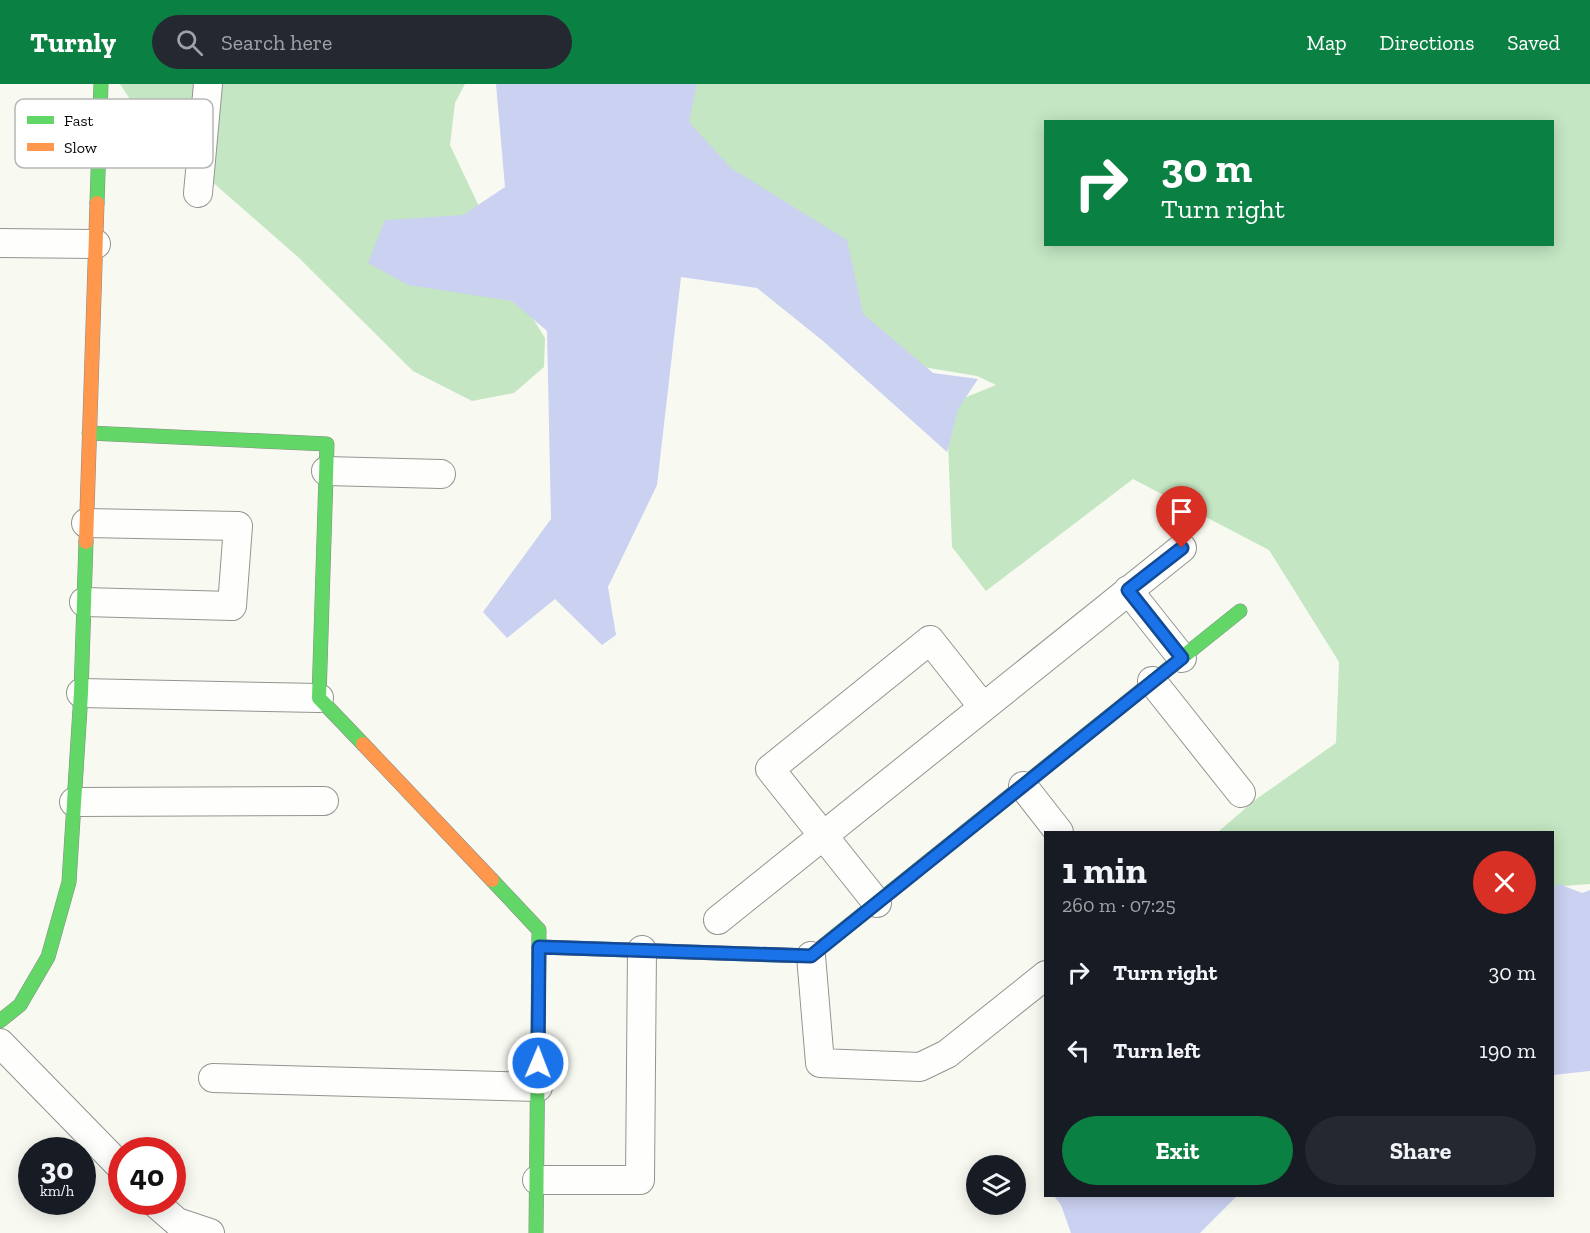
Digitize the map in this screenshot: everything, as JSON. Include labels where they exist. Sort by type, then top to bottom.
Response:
[{"type":"street","points":[[101,84],[101,99]]},
{"type":"street","points":[[207,99],[208,84]]},
{"type":"street","points":[[0,1021],[20,1005],[48,957],[69,882],[81,693],[98,168]]},
{"type":"street","points":[[198,193],[200,168]]},
{"type":"street","points":[[0,243],[96,244]]},
{"type":"street","points":[[89,433],[327,444],[319,698],[539,930],[536,1233]]},
{"type":"street","points":[[326,471],[441,474]]},
{"type":"street","points":[[84,602],[232,606],[238,526],[86,523]]},
{"type":"street","points":[[718,920],[1182,548]]},
{"type":"street","points":[[1128,590],[1182,658]]},
{"type":"street","points":[[539,947],[811,956],[1240,611]]},
{"type":"street","points":[[877,903],[770,769],[930,640],[983,707]]},
{"type":"street","points":[[1152,681],[1241,793]]},
{"type":"street","points":[[81,693],[319,698]]},
{"type":"street","points":[[1023,786],[1058,831]]},
{"type":"street","points":[[74,802],[324,801]]},
{"type":"street","points":[[537,1180],[640,1180],[642,950]]},
{"type":"street","points":[[811,956],[820,1064],[920,1067],[947,1054],[1044,977]]},
{"type":"street","points":[[0,1043],[108,1154]]},
{"type":"street","points":[[213,1078],[538,1087]]},
{"type":"street","points":[[169,1215],[177,1222],[210,1233]]},
{"type":"green space","points":[[120,84],[465,84],[455,103],[450,145],[529,312],[545,338],[544,367],[514,393],[472,401],[413,371],[298,257],[196,168],[213,168],[213,99],[130,99]]},
{"type":"green space","points":[[686,84],[1590,84],[1590,884],[1563,886],[1554,893],[1554,831],[1219,831],[1255,800],[1336,743],[1339,662],[1269,550],[1133,479],[986,591],[952,547],[948,443],[954,402],[996,385],[977,376],[923,367],[875,333],[702,147],[685,114]]},
{"type":"water","points":[[496,84],[697,84],[689,122],[731,168],[847,240],[863,314],[933,373],[978,379],[958,409],[947,452],[823,341],[757,288],[681,277],[657,485],[608,587],[616,635],[602,645],[555,599],[507,638],[483,612],[551,519],[547,331],[512,301],[408,285],[368,263],[385,220],[463,215],[505,187]]},
{"type":"water","points":[[1559,884],[1582,893],[1590,890],[1590,1071],[1554,1075],[1554,888]]},
{"type":"water","points":[[1055,1197],[1236,1197],[1200,1233],[1071,1233],[1061,1205]]},
{"type":"traffic: fast","points":[[100,99],[101,84]]},
{"type":"traffic: fast","points":[[97,203],[98,168]]},
{"type":"traffic: fast","points":[[89,433],[327,444],[319,698],[363,744]]},
{"type":"traffic: fast","points":[[0,1021],[20,1005],[48,957],[69,882],[81,693],[86,542]]},
{"type":"traffic: fast","points":[[824,945],[1240,611]]},
{"type":"traffic: fast","points":[[492,880],[539,930],[536,1233]]},
{"type":"traffic: slow","points":[[86,542],[97,203]]},
{"type":"traffic: slow","points":[[363,744],[492,880]]},
{"type":"traffic: slow","points":[[539,947],[811,956],[824,945]]},
{"type":"route","points":[[538,1063],[539,947],[811,956],[1182,658],[1128,590],[1182,548]]}]
